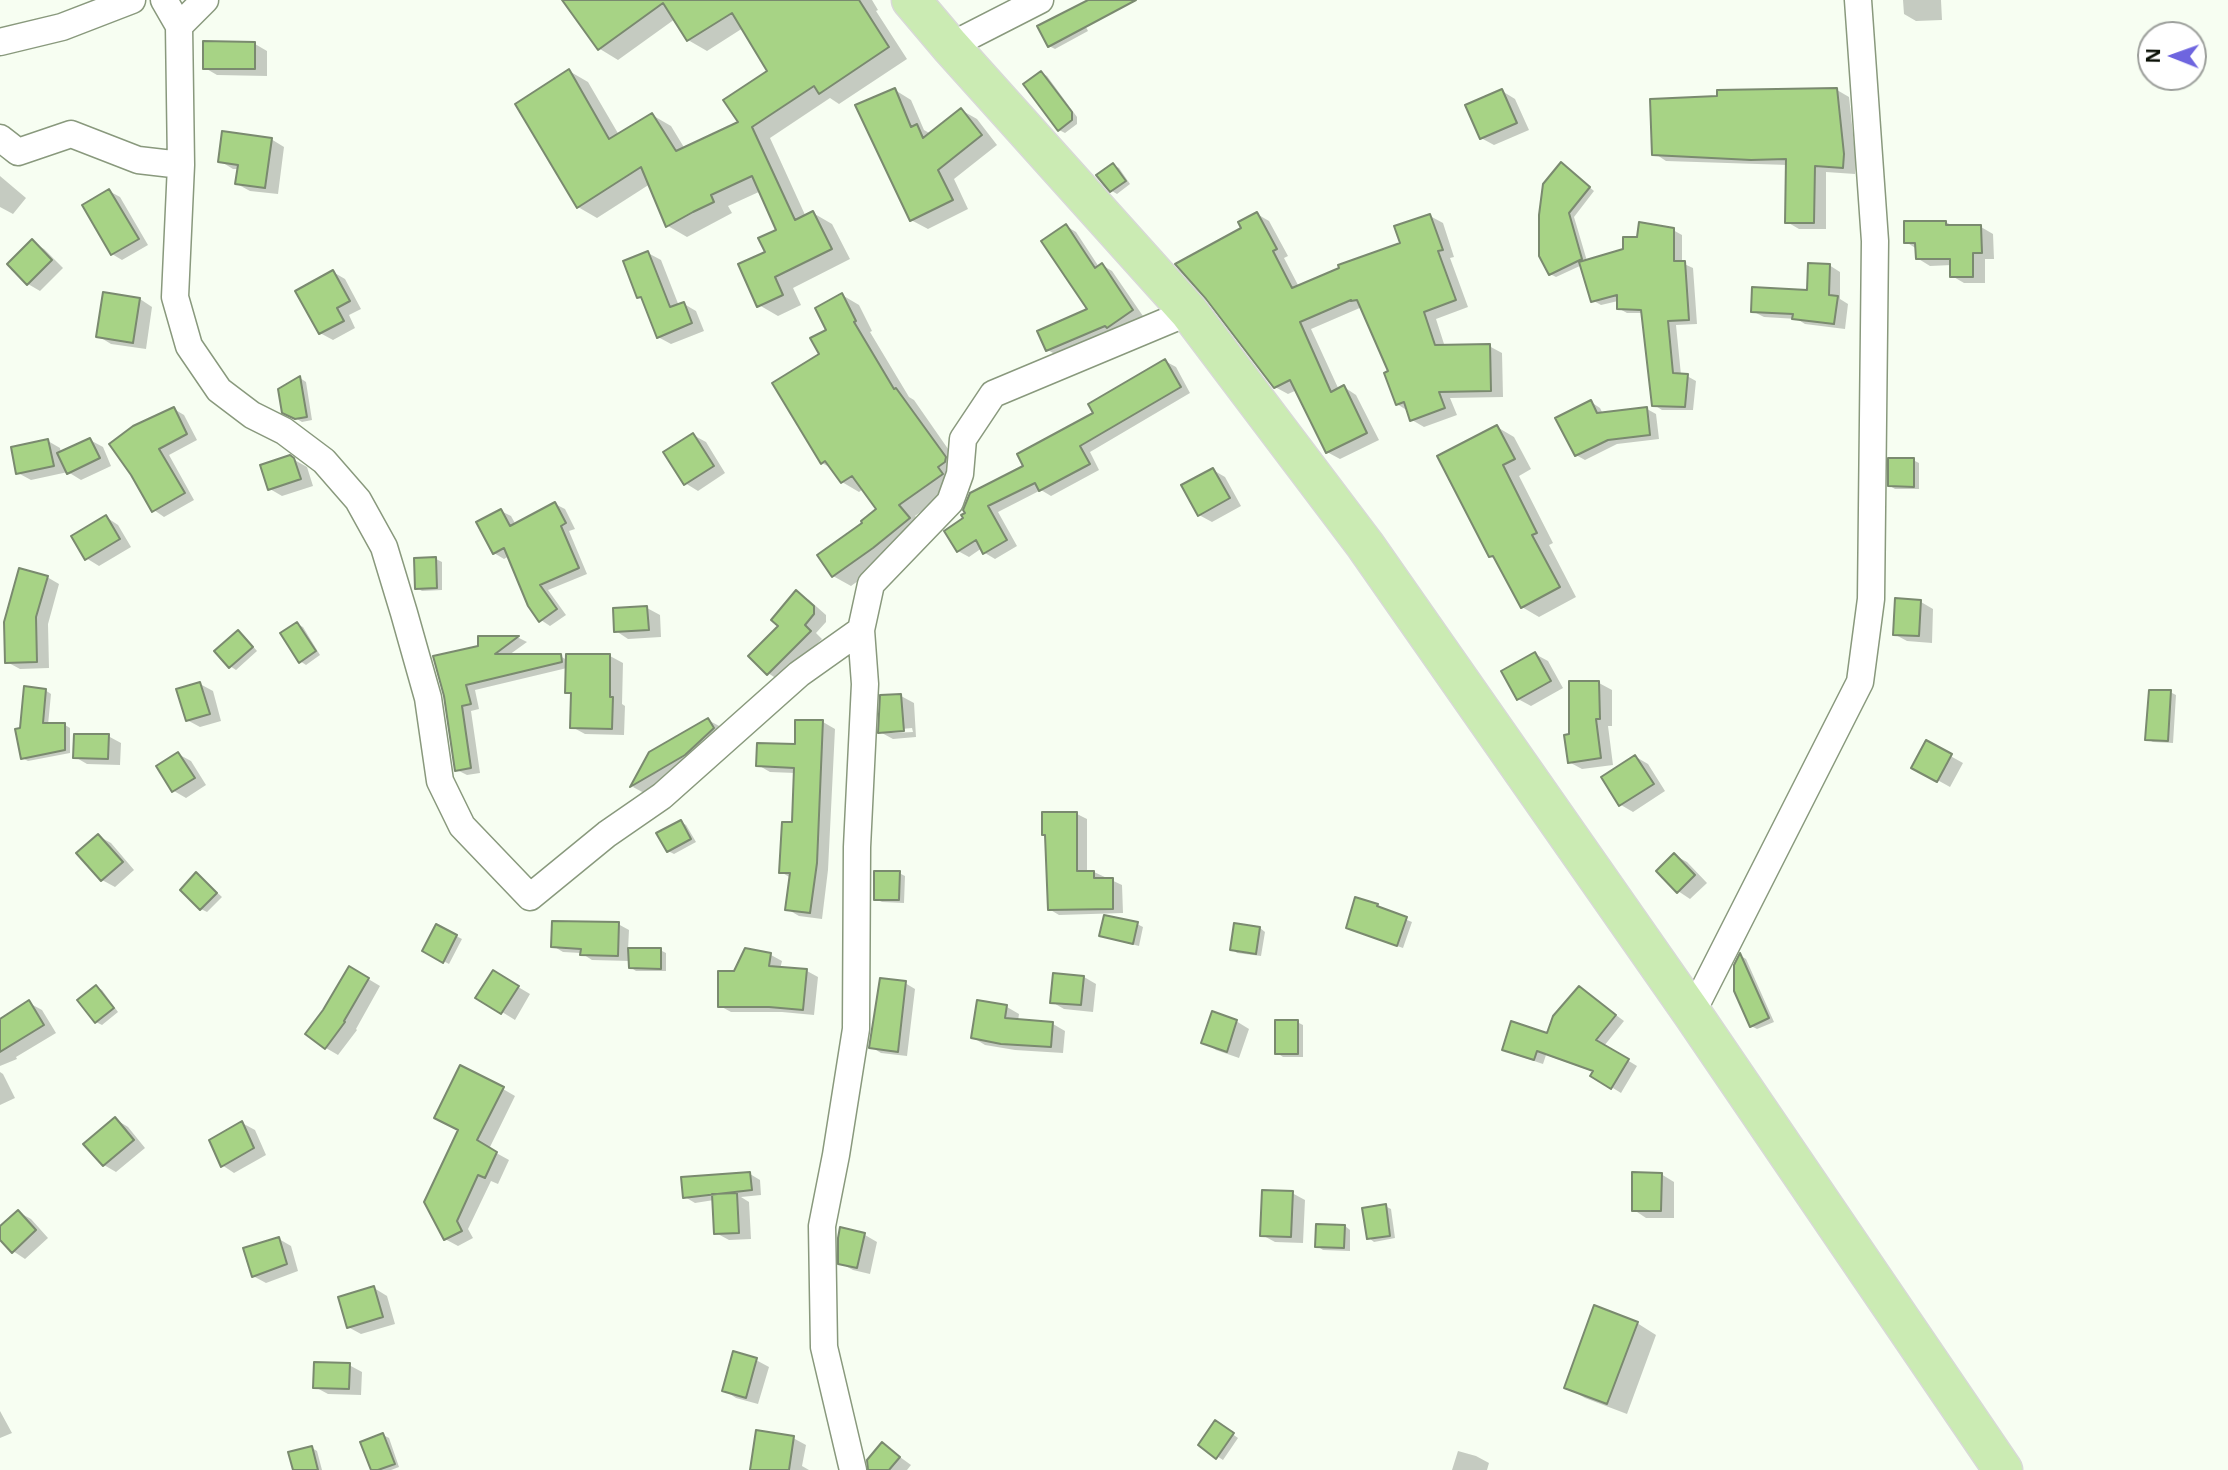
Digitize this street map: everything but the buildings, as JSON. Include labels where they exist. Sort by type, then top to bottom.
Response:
[{"type":"main road","points":[[911,0],[1189,312],[1365,545],[1692,1013],[2003,1470]]},
{"type":"street","points":[[0,42],[62,27],[132,0]]},
{"type":"street","points":[[164,0],[179,26],[181,165],[175,297],[190,345],[219,390],[252,415],[284,431],[324,461],[358,500],[384,547],[404,613],[428,698],[440,781],[462,826],[530,897],[607,834],[662,796],[799,674],[861,629]]},
{"type":"street","points":[[179,26],[205,0]]},
{"type":"street","points":[[950,46],[1040,0]]},
{"type":"street","points":[[1692,1013],[1860,682],[1871,599],[1875,241],[1858,0]]},
{"type":"street","points":[[0,138],[18,152],[71,134],[138,160],[181,165]]},
{"type":"street","points":[[852,1470],[824,1348],[822,1226],[856,1029],[857,847],[865,684],[861,629],[871,584],[950,502],[960,474],[963,439],[993,394],[1189,312]]}]
